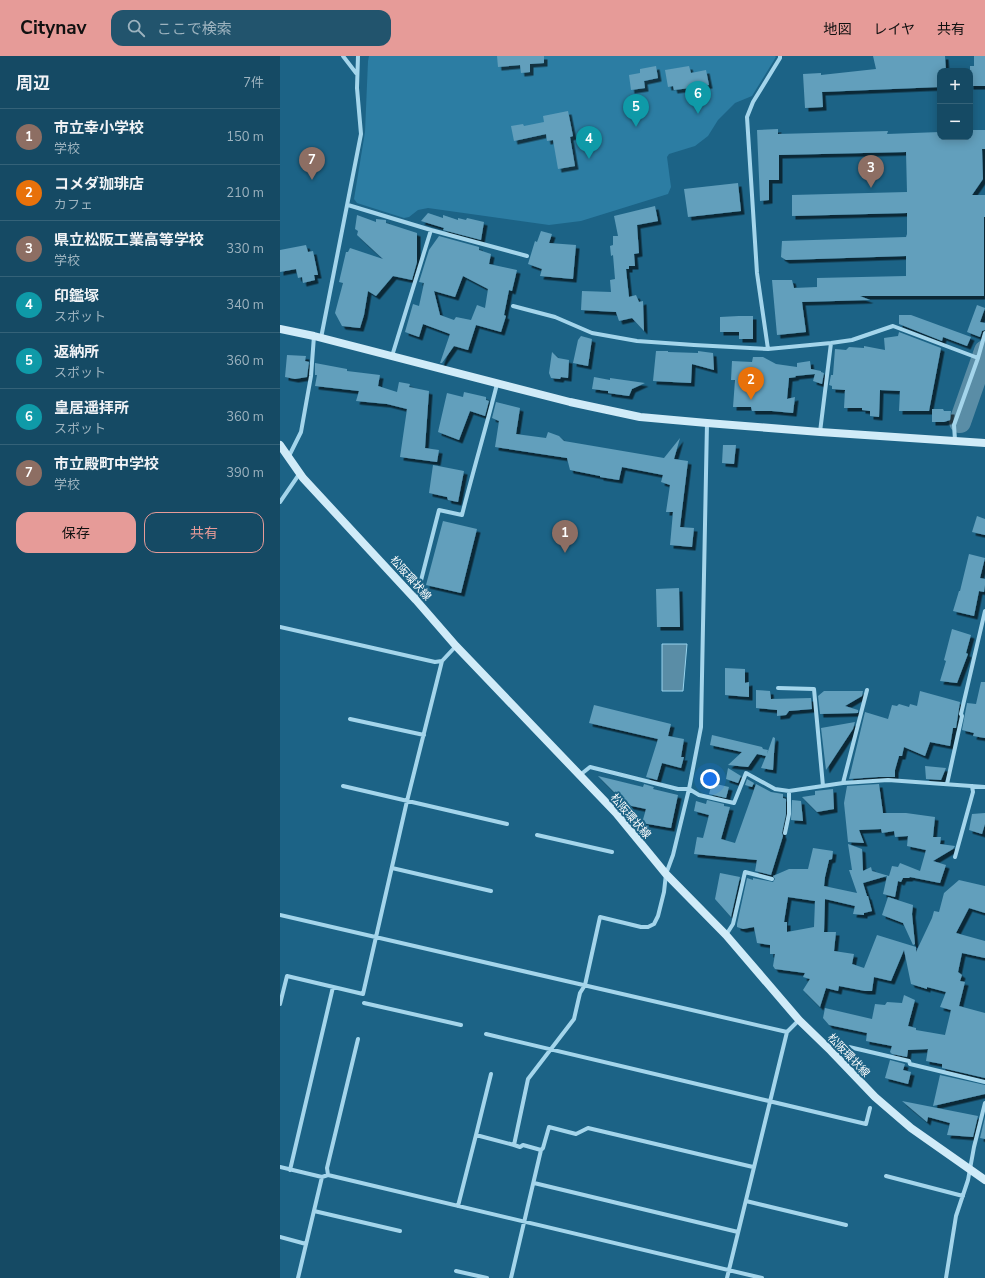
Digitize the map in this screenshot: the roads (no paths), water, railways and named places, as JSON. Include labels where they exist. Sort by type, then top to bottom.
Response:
[{"type":"main road","points":[[280,329],[318,337],[611,412],[640,417],[707,424],[985,442]]},
{"type":"main road","name":"松阪環状線","points":[[280,446],[300,473],[456,646],[616,813],[666,874],[726,935],[799,1020],[831,1051],[874,1097],[911,1128],[985,1180]]},
{"type":"street","points":[[344,56],[356,74]]},
{"type":"street","points":[[288,457],[301,432],[318,337],[348,205],[361,134],[356,74],[358,56]]},
{"type":"street","points":[[768,349],[757,273],[747,118],[753,102],[780,56]]},
{"type":"street","points":[[348,205],[526,256]]},
{"type":"street","points":[[392,356],[431,230]]},
{"type":"street","points":[[513,306],[555,317],[592,332],[637,340],[768,349],[831,344],[852,340],[893,326],[978,358]]},
{"type":"street","points":[[955,440],[954,425],[985,334]]},
{"type":"street","points":[[820,432],[831,344]]},
{"type":"street","points":[[416,600],[439,510],[462,515],[473,470],[498,384]]},
{"type":"street","points":[[514,1145],[528,1079],[574,1019],[580,993],[585,985],[600,917],[641,927],[654,924],[658,916],[664,892],[666,874],[673,855],[689,789],[701,727],[707,424]]},
{"type":"street","points":[[280,502],[300,473]]},
{"type":"street","points":[[947,784],[962,716],[961,714],[985,611]]},
{"type":"street","points":[[280,627],[435,662],[442,661]]},
{"type":"street","points":[[280,1004],[287,976],[363,994],[407,801],[442,661],[456,646]]},
{"type":"street","points":[[778,688],[814,689],[823,786]]},
{"type":"street","points":[[843,783],[867,690]]},
{"type":"street","points":[[350,718],[424,735]]},
{"type":"street","points":[[580,775],[590,767],[678,789],[689,789],[699,794],[734,803],[746,773],[775,789],[789,791],[843,783],[888,780],[985,787]]},
{"type":"street","points":[[343,786],[507,824]]},
{"type":"street","points":[[955,857],[973,792],[972,786]]},
{"type":"street","points":[[785,833],[789,814],[789,791]]},
{"type":"street","points":[[537,835],[612,852]]},
{"type":"street","points":[[392,868],[491,892]]},
{"type":"street","points":[[726,935],[733,924],[745,872],[772,879]]},
{"type":"street","points":[[280,915],[787,1032]]},
{"type":"street","points":[[290,1170],[333,987]]},
{"type":"street","points":[[364,1003],[461,1025]]},
{"type":"street","points":[[727,1278],[769,1100],[787,1032],[799,1020]]},
{"type":"street","points":[[486,1034],[866,1124],[870,1108]]},
{"type":"street","points":[[328,1174],[328,1168],[358,1040]]},
{"type":"street","points":[[831,1051],[849,1047],[909,1061],[910,1064],[985,1082]]},
{"type":"street","points":[[458,1206],[490,1074]]},
{"type":"street","points":[[946,1278],[956,1216],[968,1180],[969,1169],[985,1103]]},
{"type":"street","points":[[511,1278],[541,1150],[543,1148],[549,1127],[576,1134],[588,1128],[753,1167]]},
{"type":"street","points":[[476,1136],[520,1147],[524,1145],[541,1150]]},
{"type":"street","points":[[280,1167],[322,1177],[328,1174],[762,1278]]},
{"type":"street","points":[[886,1176],[963,1196]]},
{"type":"street","points":[[298,1278],[322,1177]]},
{"type":"street","points":[[534,1183],[738,1232]]},
{"type":"street","points":[[746,1200],[846,1225]]},
{"type":"street","points":[[314,1211],[400,1231]]},
{"type":"street","points":[[280,1237],[306,1244]]},
{"type":"street","points":[[456,1271],[487,1278]]},
{"type":"waterway","points":[[960,422],[985,351]]},
{"type":"place","name":"皇居遥拝所","points":[[698,114]]},
{"type":"place","name":"返納所","points":[[636,127]]},
{"type":"place","name":"印鑑塚","points":[[589,159]]},
{"type":"place","name":"市立殿町中学校","points":[[312,180]]},
{"type":"place","name":"県立松阪工業高等学校","points":[[871,188]]},
{"type":"place","name":"コメダ珈琲店","points":[[751,400]]},
{"type":"place","name":"市立幸小学校","points":[[565,553]]}]
